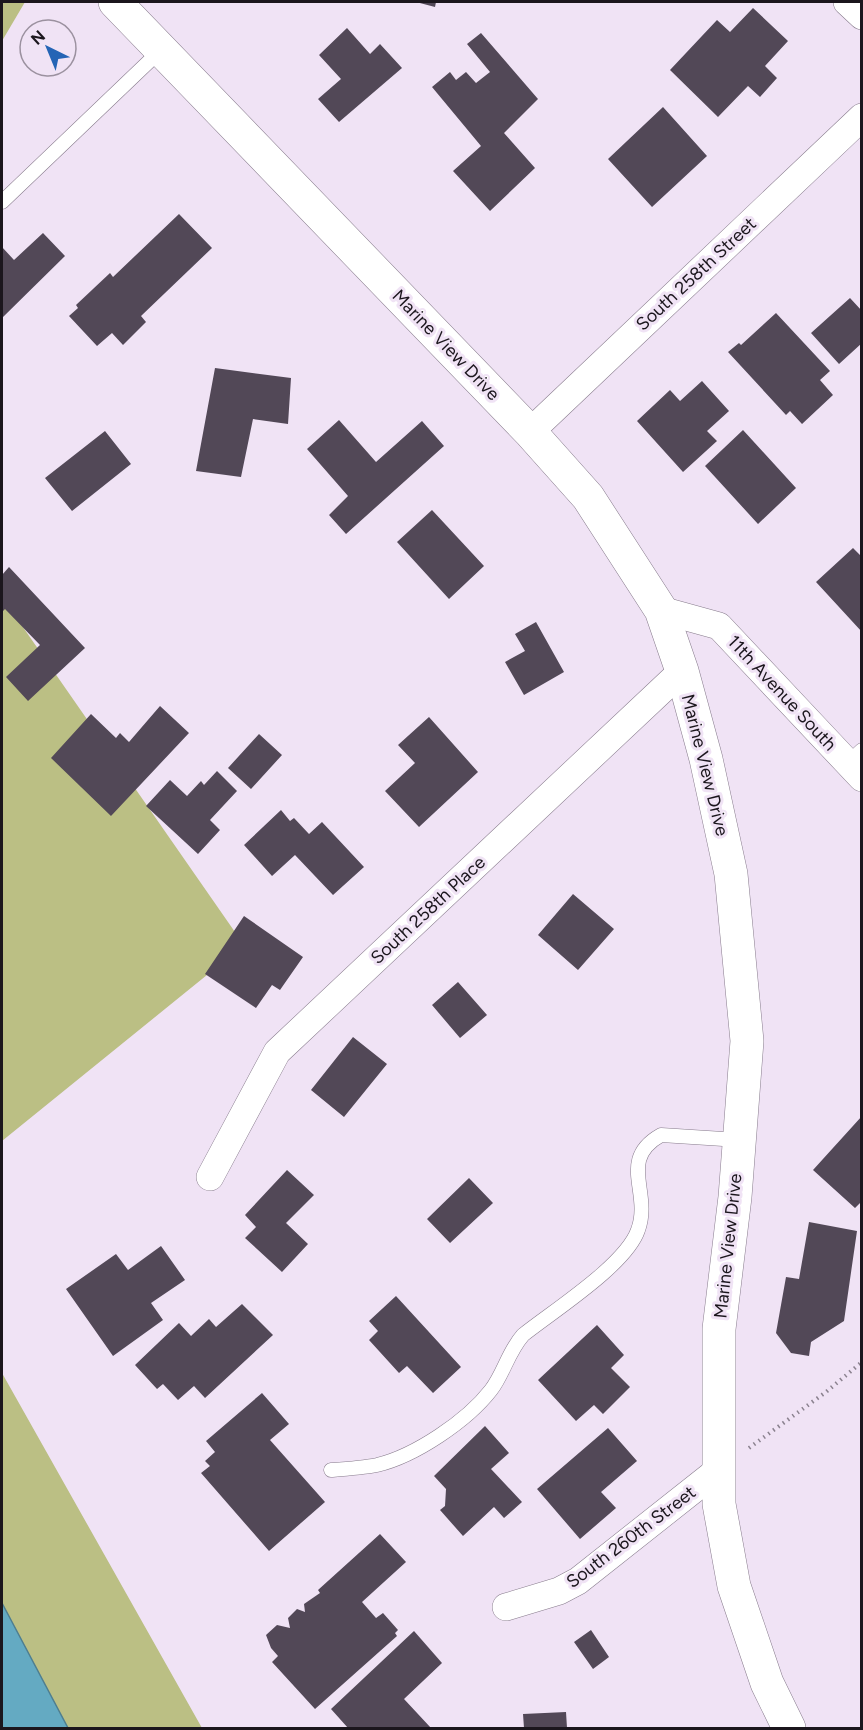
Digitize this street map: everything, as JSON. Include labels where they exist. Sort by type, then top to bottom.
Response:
[{"type":"main road","name":"Marine View Drive","points":[[115,2],[530,432],[588,497],[661,610],[682,671],[706,759],[731,874],[747,1041],[719,1329],[718,1504],[734,1586],[767,1683],[785,1725]]},
{"type":"street","points":[[848,2],[861,16]]},
{"type":"street","name":"South 258th Street","points":[[530,432],[861,117]]},
{"type":"street","name":"11th Avenue South","points":[[661,610],[718,626],[857,764]]},
{"type":"street","name":"South 258th Place","points":[[210,1177],[277,1052],[682,671]]},
{"type":"street","name":"South 260th Street","points":[[506,1607],[559,1591],[578,1581],[717,1471]]},
{"type":"lane","points":[[2,202],[162,49]]},
{"type":"lane","points":[[331,1470],[377,1465],[401,1456],[440,1436],[471,1411],[492,1389],[511,1348],[523,1335],[608,1268],[628,1249],[638,1232],[643,1213],[638,1163],[642,1149],[650,1141],[660,1135],[739,1140]]},
{"type":"path","points":[[717,1471],[826,1392],[861,1362]]},
{"type":"green space","points":[[2,2],[25,2],[2,41]]},
{"type":"green space","points":[[2,597],[244,945],[2,1141]]},
{"type":"green space","points":[[2,1373],[202,1728],[68,1728],[2,1606]]},
{"type":"water","points":[[2,1603],[68,1728],[2,1728]]},
{"type":"building","points":[[416,2],[436,2],[435,7]]},
{"type":"building","points":[[753,8],[788,41],[765,66],[777,78],[760,97],[748,86],[718,117],[670,70],[717,20],[730,32]]},
{"type":"building","points":[[347,28],[370,54],[380,44],[402,68],[339,122],[318,99],[341,79],[319,55]]},
{"type":"building","points":[[481,33],[538,99],[504,133],[535,168],[490,211],[453,171],[481,146],[432,87],[450,72],[456,80],[466,72],[476,83],[490,72],[467,44]]},
{"type":"building","points":[[663,107],[707,156],[652,207],[608,159]]},
{"type":"building","points":[[179,214],[212,248],[141,316],[146,322],[123,345],[112,333],[97,346],[69,316],[78,308],[76,305],[110,273],[113,277]]},
{"type":"building","points":[[43,233],[65,256],[2,318],[2,247],[14,260]]},
{"type":"building","points":[[850,298],[862,311],[862,343],[839,364],[811,333]]},
{"type":"building","points":[[776,313],[830,371],[820,380],[833,395],[802,424],[790,411],[786,415],[728,352],[739,343],[741,345]]},
{"type":"building","points":[[215,368],[291,378],[288,424],[253,419],[241,477],[196,471]]},
{"type":"building","points":[[702,381],[729,411],[707,431],[717,441],[683,472],[637,421],[670,390],[680,401]]},
{"type":"building","points":[[339,420],[376,462],[422,421],[444,446],[346,534],[329,515],[348,496],[307,449]]},
{"type":"building","points":[[743,430],[796,488],[758,524],[705,466]]},
{"type":"building","points":[[105,431],[131,464],[72,511],[45,478]]},
{"type":"building","points":[[432,510],[484,566],[449,599],[397,542]]},
{"type":"building","points":[[853,548],[862,557],[862,632],[816,582]]},
{"type":"building","points":[[9,567],[85,648],[28,701],[6,677],[40,645],[5,609],[2,612],[2,575]]},
{"type":"building","points":[[536,622],[564,672],[524,695],[505,662],[525,651],[515,634]]},
{"type":"building","points":[[160,706],[189,733],[111,816],[51,758],[91,714],[116,738],[120,733],[129,742]]},
{"type":"building","points":[[429,717],[478,772],[419,827],[385,791],[415,763],[398,745]]},
{"type":"building","points":[[259,734],[282,755],[251,789],[228,768]]},
{"type":"building","points":[[217,771],[237,791],[210,820],[220,830],[198,854],[146,806],[170,780],[187,796],[201,781],[204,785]]},
{"type":"building","points":[[281,810],[290,821],[294,818],[309,834],[322,822],[364,867],[333,895],[295,855],[272,876],[244,845]]},
{"type":"building","points":[[573,894],[614,929],[578,970],[538,935]]},
{"type":"building","points":[[244,916],[303,957],[280,990],[272,985],[256,1008],[205,974]]},
{"type":"building","points":[[458,982],[487,1015],[460,1038],[432,1005]]},
{"type":"building","points":[[353,1037],[387,1064],[344,1117],[311,1090]]},
{"type":"building","points":[[862,1116],[862,1201],[855,1208],[813,1170]]},
{"type":"building","points":[[287,1170],[314,1195],[286,1223],[308,1244],[282,1272],[245,1238],[256,1227],[245,1215]]},
{"type":"building","points":[[469,1178],[493,1203],[450,1243],[427,1219]]},
{"type":"building","points":[[809,1222],[857,1231],[844,1321],[811,1342],[809,1356],[791,1353],[776,1333],[786,1277],[799,1279]]},
{"type":"building","points":[[161,1246],[185,1280],[151,1303],[163,1320],[113,1356],[66,1289],[116,1254],[128,1270]]},
{"type":"building","points":[[396,1296],[461,1367],[433,1393],[407,1366],[399,1373],[369,1340],[378,1331],[369,1321]]},
{"type":"building","points":[[242,1304],[273,1335],[205,1398],[194,1386],[178,1400],[163,1384],[157,1389],[135,1365],[179,1323],[191,1336],[209,1319],[216,1327]]},
{"type":"building","points":[[597,1325],[624,1355],[611,1368],[630,1387],[603,1414],[594,1405],[576,1421],[538,1380]]},
{"type":"building","points":[[262,1393],[289,1424],[270,1440],[325,1502],[269,1551],[201,1473],[210,1466],[205,1461],[215,1452],[206,1441]]},
{"type":"building","points":[[485,1426],[509,1453],[491,1469],[522,1502],[504,1518],[494,1507],[463,1536],[440,1510],[445,1506],[446,1489],[434,1476]]},
{"type":"building","points":[[608,1428],[637,1461],[601,1492],[616,1508],[580,1539],[537,1489]]},
{"type":"building","points":[[380,1534],[406,1562],[362,1602],[376,1618],[383,1613],[398,1630],[395,1633],[397,1636],[315,1709],[272,1662],[278,1656],[271,1648],[266,1635],[277,1625],[290,1628],[288,1618],[297,1609],[305,1612],[304,1604],[320,1593],[318,1590]]},
{"type":"building","points":[[591,1630],[609,1657],[593,1669],[574,1642]]},
{"type":"building","points":[[414,1631],[442,1663],[404,1699],[431,1728],[348,1728],[331,1709]]},
{"type":"building","points":[[566,1712],[567,1728],[524,1728],[523,1714]]}]
